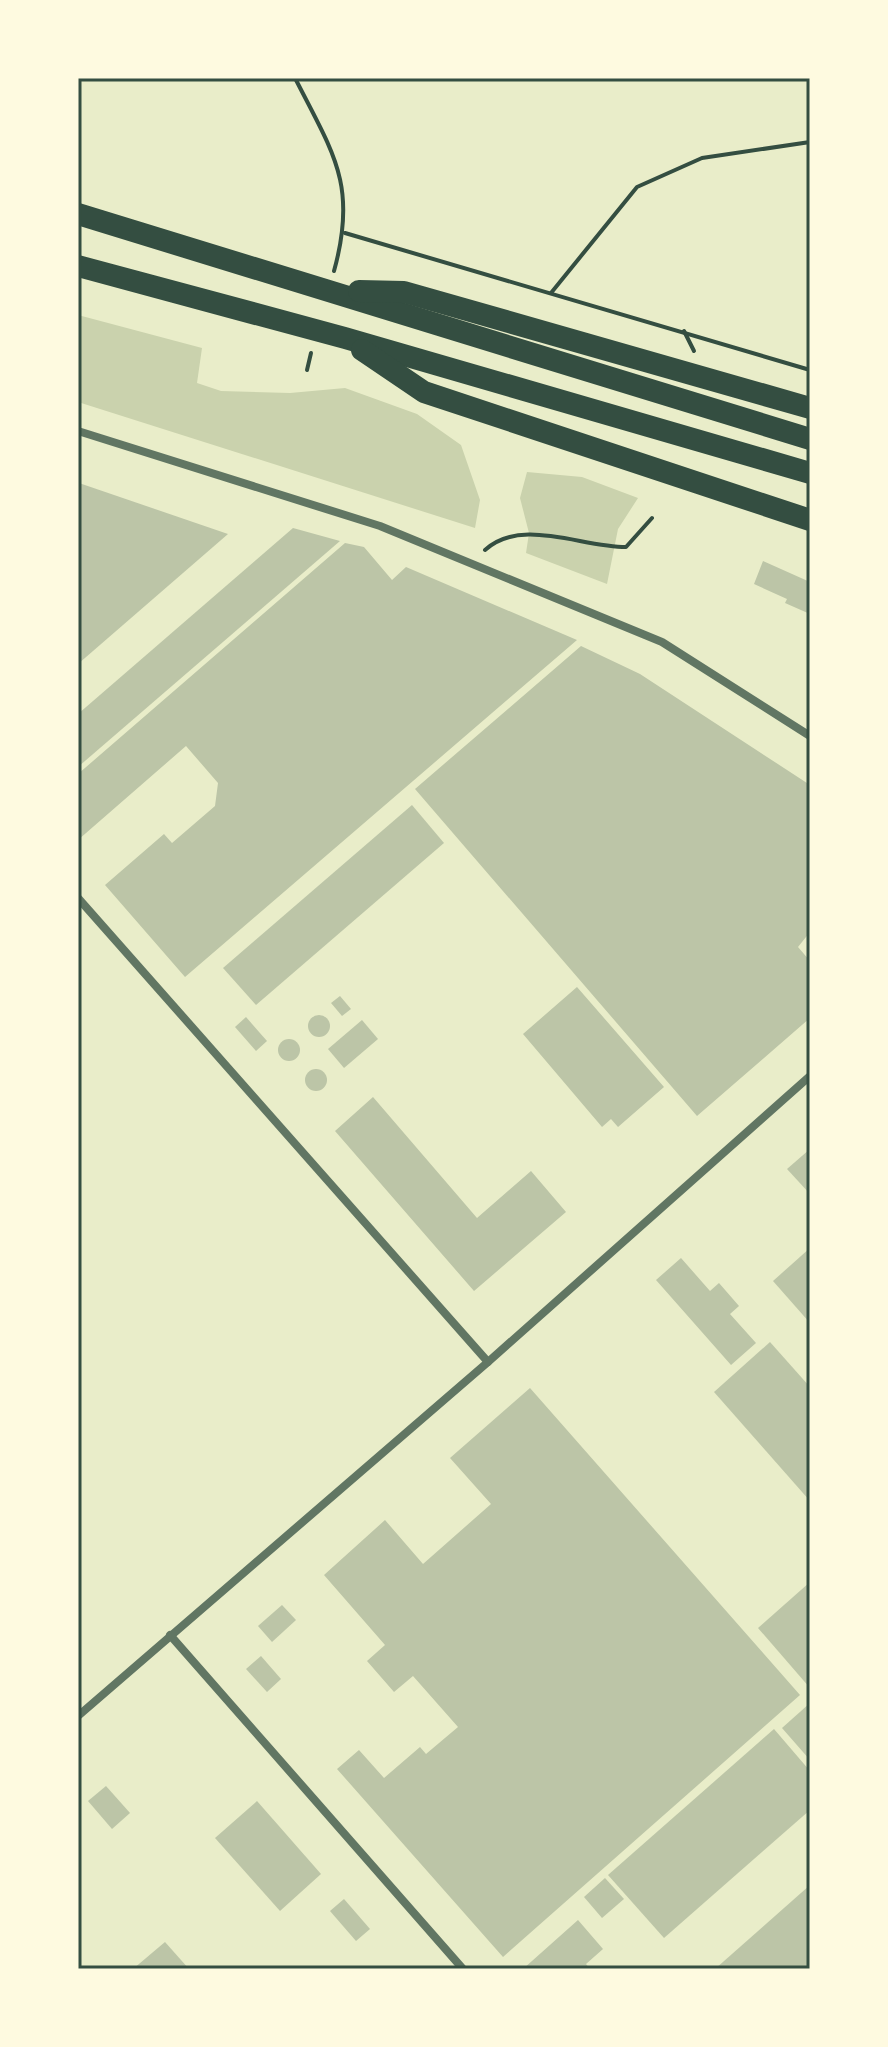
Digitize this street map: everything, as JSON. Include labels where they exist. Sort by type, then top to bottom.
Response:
[{"type":"highway","points":[[78,214],[333,285],[810,439]]},
{"type":"highway","points":[[78,266],[318,336],[345,338],[810,473]]},
{"type":"highway","points":[[333,285],[404,292],[810,408]]},
{"type":"highway","points":[[345,338],[424,392],[810,520]]},
{"type":"street","points":[[78,431],[380,526],[662,642],[810,736]]},
{"type":"street","points":[[78,898],[488,1362]]},
{"type":"street","points":[[78,1716],[488,1362],[810,1076]]},
{"type":"street","points":[[170,1635],[463,1969]]},
{"type":"path","points":[[295,78],[330,148],[346,196],[345,233],[333,285]]},
{"type":"path","points":[[551,293],[637,187],[702,158],[810,142]]},
{"type":"path","points":[[345,233],[810,370]]},
{"type":"path","points":[[684,331],[697,357]]},
{"type":"path","points":[[307,370],[318,336]]},
{"type":"path","points":[[471,563],[497,539],[541,533],[597,547],[626,547],[652,518]]},
{"type":"green space","points":[[78,315],[202,348],[197,383],[221,391],[290,393],[345,388],[417,414],[461,445],[480,500],[475,528],[78,402]]},
{"type":"green space","points":[[527,472],[582,477],[638,498],[618,529],[607,584],[526,553],[529,533],[520,498]]},
{"type":"building","points":[[78,484],[228,534],[78,664]]},
{"type":"building","points":[[293,528],[340,541],[78,767],[78,714]]},
{"type":"building","points":[[345,543],[364,547],[392,580],[406,567],[577,640],[185,977],[105,885],[164,834],[172,843],[215,806],[218,783],[186,746],[78,840],[78,774]]},
{"type":"building","points":[[763,561],[810,582],[810,614],[754,584]]},
{"type":"building","points":[[581,646],[640,674],[810,785],[810,932],[798,947],[810,961],[810,1018],[697,1116],[415,789]]},
{"type":"building","points":[[412,805],[444,843],[256,1005],[223,968]]},
{"type":"building","points":[[577,987],[664,1087],[618,1127],[611,1119],[602,1127],[523,1034]]},
{"type":"building","points":[[340,996],[351,1009],[342,1016],[331,1003]]},
{"type":"building","points":[[315,1015],[323,1015],[330,1026],[323,1037],[315,1037],[308,1030],[308,1022]]},
{"type":"building","points":[[246,1017],[267,1041],[256,1051],[235,1027]]},
{"type":"building","points":[[362,1020],[378,1039],[344,1068],[328,1049]]},
{"type":"building","points":[[289,1039],[297,1042],[300,1050],[297,1058],[289,1061],[281,1058],[278,1050],[281,1042]]},
{"type":"building","points":[[312,1069],[320,1069],[327,1080],[320,1091],[312,1091],[305,1084],[305,1076]]},
{"type":"building","points":[[373,1097],[477,1218],[531,1171],[566,1212],[474,1291],[335,1131]]},
{"type":"building","points":[[810,1149],[810,1194],[787,1169]]},
{"type":"building","points":[[810,1248],[810,1323],[773,1281]]},
{"type":"building","points":[[681,1258],[710,1291],[719,1283],[739,1306],[730,1314],[756,1343],[731,1365],[656,1280]]},
{"type":"building","points":[[770,1342],[810,1387],[810,1501],[714,1392]]},
{"type":"building","points":[[530,1388],[800,1695],[503,1957],[337,1769],[359,1750],[384,1778],[420,1747],[426,1754],[458,1727],[413,1676],[394,1692],[367,1661],[385,1645],[324,1575],[385,1520],[423,1564],[491,1504],[450,1458]]},
{"type":"building","points":[[810,1582],[810,1688],[758,1628]]},
{"type":"building","points":[[282,1605],[296,1620],[272,1642],[258,1626]]},
{"type":"building","points":[[261,1656],[281,1679],[267,1692],[246,1669]]},
{"type":"building","points":[[810,1703],[810,1760],[782,1728]]},
{"type":"building","points":[[774,1729],[810,1771],[810,1810],[664,1938],[608,1875]]},
{"type":"building","points":[[106,1786],[130,1813],[112,1829],[88,1801]]},
{"type":"building","points":[[257,1801],[321,1874],[280,1911],[215,1838]]},
{"type":"building","points":[[605,1878],[624,1899],[602,1918],[584,1897]]},
{"type":"building","points":[[810,1885],[810,1969],[715,1969]]},
{"type":"building","points":[[344,1899],[370,1929],[356,1941],[330,1911]]},
{"type":"building","points":[[578,1920],[603,1949],[586,1964],[590,1969],[523,1969]]},
{"type":"building","points":[[165,1942],[189,1969],[133,1969]]}]
